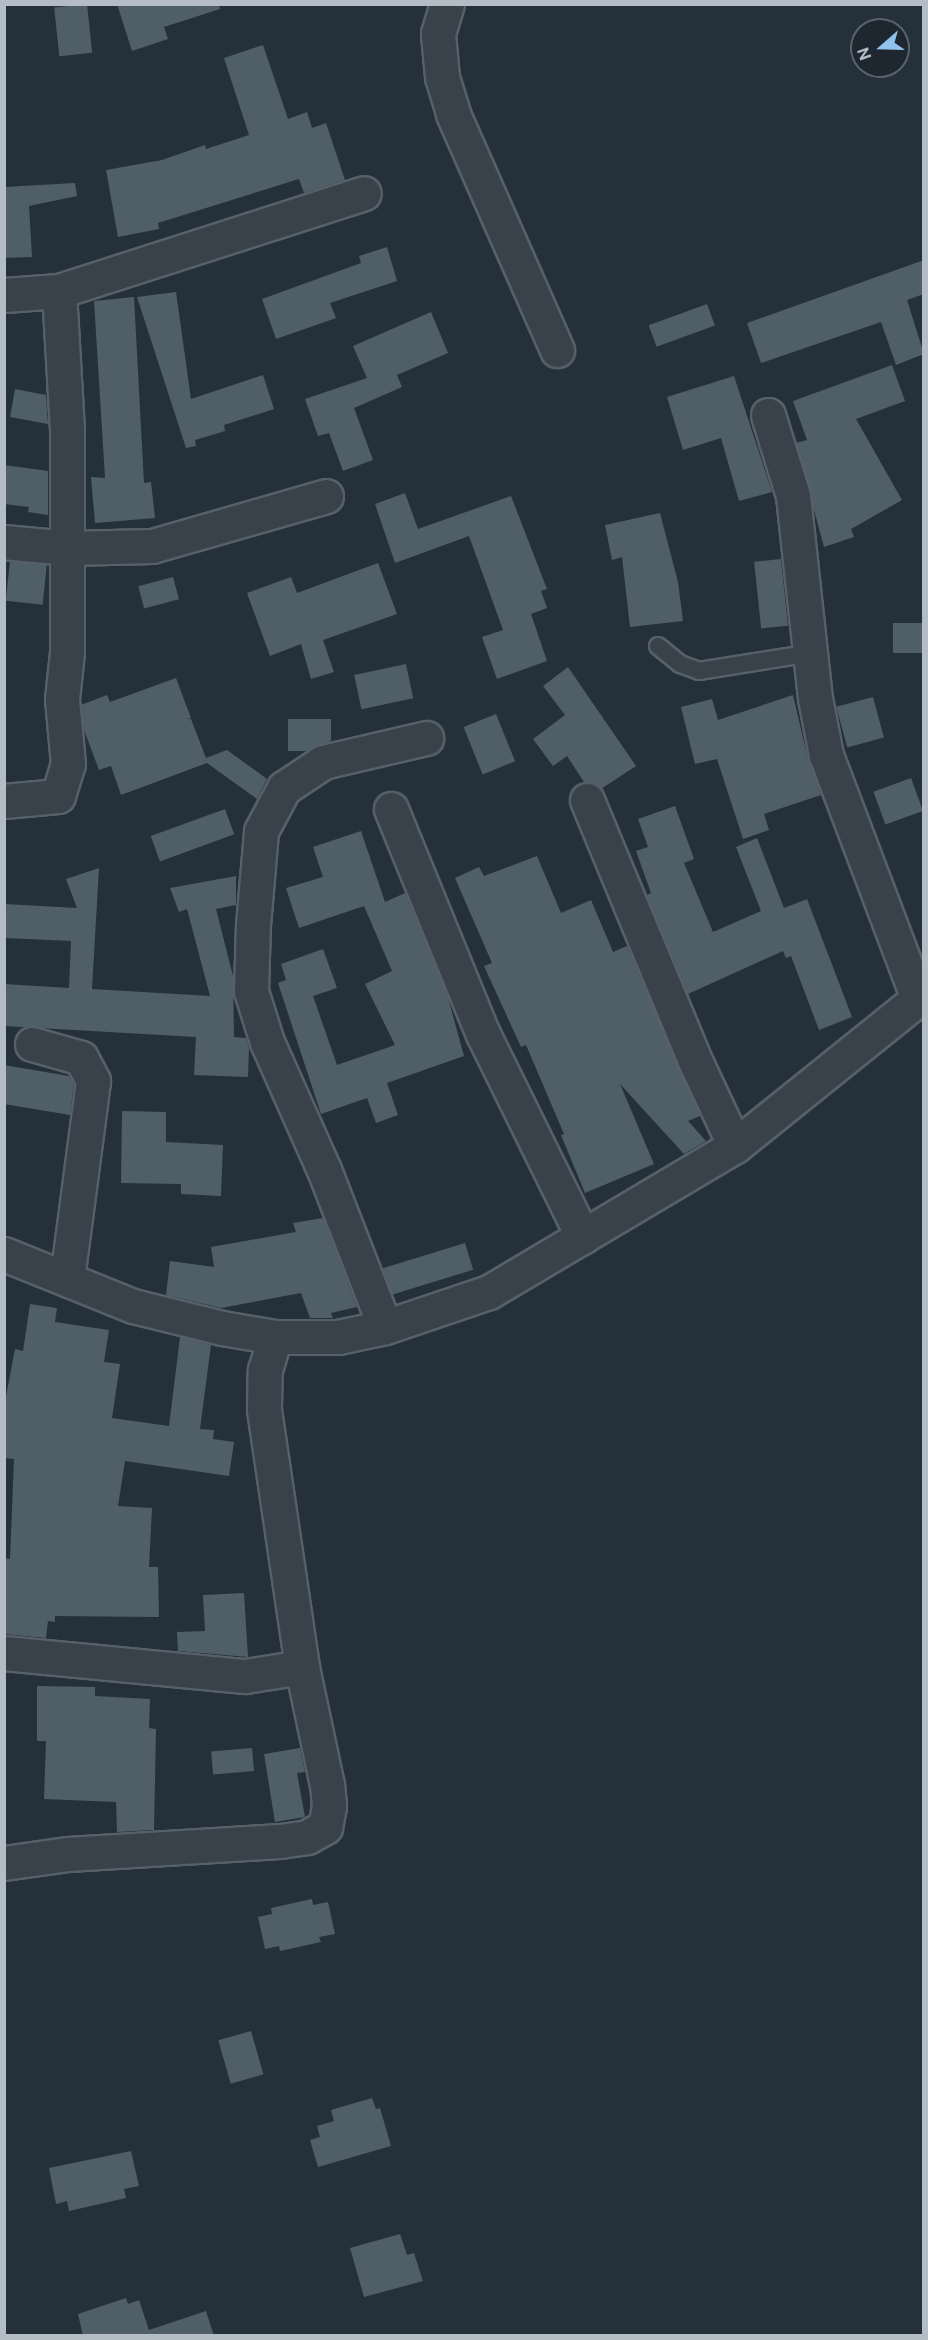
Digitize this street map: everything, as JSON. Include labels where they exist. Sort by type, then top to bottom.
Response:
[{"type":"street","points":[[447,4],[438,34],[442,77],[453,114],[557,350]]},
{"type":"street","points":[[4,295],[58,291],[364,193]]},
{"type":"street","points":[[4,801],[58,796],[68,764],[62,699],[68,548],[58,291]]},
{"type":"street","points":[[4,1254],[133,1305],[275,1337],[338,1337],[386,1327],[489,1292],[735,1146],[921,997],[826,755],[811,653],[793,496],[768,415]]},
{"type":"street","points":[[4,542],[68,548],[152,546],[326,496]]},
{"type":"street","points":[[386,1327],[267,1042],[251,991],[253,925],[261,831],[270,808],[284,788],[323,762],[426,738]]},
{"type":"street","points":[[587,800],[697,1065],[735,1146]]},
{"type":"street","points":[[391,809],[483,1034],[583,1237]]},
{"type":"street","points":[[32,1044],[81,1058],[93,1081],[67,1279]]},
{"type":"street","points":[[4,1863],[68,1854],[280,1841],[307,1837],[325,1827],[329,1806],[327,1785],[302,1667],[264,1409],[265,1370],[275,1337]]},
{"type":"street","points":[[4,1653],[244,1676],[302,1667]]},
{"type":"lane","points":[[657,646],[680,664],[699,670],[811,653]]},
{"type":"building","points":[[87,4],[92,53],[59,56],[54,7]]},
{"type":"building","points":[[117,4],[219,4],[220,9],[164,27],[168,39],[132,51]]},
{"type":"building","points":[[263,45],[288,119],[307,112],[312,128],[326,123],[345,180],[304,193],[299,179],[158,223],[159,229],[118,237],[106,170],[162,160],[205,145],[206,149],[249,135],[224,58]]},
{"type":"building","points":[[75,183],[77,196],[29,206],[32,257],[4,258],[4,187]]},
{"type":"building","points":[[387,247],[397,281],[330,303],[336,318],[276,339],[262,299],[361,263],[359,256]]},
{"type":"building","points":[[924,260],[924,294],[907,300],[924,354],[896,365],[881,322],[761,363],[747,323]]},
{"type":"building","points":[[176,292],[191,399],[263,375],[274,409],[224,425],[225,431],[195,440],[196,446],[186,448],[137,297]]},
{"type":"building","points":[[134,297],[144,483],[151,482],[155,518],[95,523],[91,477],[105,478],[94,301]]},
{"type":"building","points":[[707,304],[715,326],[657,347],[649,325]]},
{"type":"building","points":[[431,312],[448,353],[397,375],[402,387],[354,408],[373,460],[343,471],[329,433],[318,436],[305,399],[367,378],[353,346]]},
{"type":"building","points":[[892,365],[905,401],[856,419],[902,500],[851,529],[854,537],[824,547],[796,443],[807,440],[793,401]]},
{"type":"building","points":[[734,376],[772,492],[739,501],[721,438],[683,450],[667,397]]},
{"type":"building","points":[[15,389],[46,395],[48,424],[10,417]]},
{"type":"building","points":[[4,465],[48,471],[48,515],[28,512],[29,507],[4,504]]},
{"type":"building","points":[[405,493],[418,529],[511,496],[547,589],[541,591],[547,608],[531,614],[547,661],[497,679],[482,637],[503,630],[469,536],[395,563],[375,504]]},
{"type":"building","points":[[660,513],[678,582],[683,621],[630,627],[622,557],[612,560],[605,525]]},
{"type":"building","points":[[781,559],[788,626],[761,628],[754,562]]},
{"type":"building","points":[[10,561],[47,565],[43,605],[6,601]]},
{"type":"building","points":[[378,563],[397,614],[323,640],[334,672],[311,679],[301,644],[270,656],[247,593],[291,577],[297,593]]},
{"type":"building","points":[[173,577],[179,599],[144,609],[138,586]]},
{"type":"building","points":[[893,623],[924,623],[924,653],[893,653]]},
{"type":"building","points":[[406,664],[413,698],[361,709],[354,675]]},
{"type":"building","points":[[568,667],[636,766],[601,789],[584,782],[567,756],[553,766],[533,739],[565,715],[543,686]]},
{"type":"building","points":[[176,678],[191,718],[187,719],[191,719],[206,758],[227,750],[267,779],[257,799],[207,763],[121,795],[111,766],[99,770],[84,730],[81,705],[107,695],[110,702]]},
{"type":"building","points":[[793,695],[808,759],[821,795],[764,814],[769,830],[743,839],[717,759],[695,764],[681,707],[712,699],[718,720]]},
{"type":"building","points":[[873,697],[884,738],[847,747],[836,707]]},
{"type":"building","points":[[496,714],[515,761],[483,774],[464,727]]},
{"type":"building","points":[[288,719],[331,719],[331,741],[306,751],[288,751]]},
{"type":"building","points":[[911,778],[923,811],[885,825],[873,792]]},
{"type":"building","points":[[675,806],[694,859],[684,863],[713,932],[761,911],[736,847],[757,838],[784,908],[807,899],[852,1017],[819,1030],[791,956],[786,958],[783,951],[688,994],[647,895],[651,893],[636,851],[648,847],[638,819]]},
{"type":"building","points":[[225,809],[234,834],[160,861],[151,836]]},
{"type":"building","points":[[361,831],[385,902],[405,893],[447,994],[464,1056],[387,1083],[398,1115],[376,1123],[367,1098],[321,1114],[278,983],[286,980],[281,964],[323,949],[337,988],[313,996],[337,1065],[395,1045],[365,984],[392,971],[364,906],[299,928],[286,888],[323,877],[313,847]]},
{"type":"building","points":[[537,856],[561,913],[591,900],[613,952],[627,946],[700,1116],[688,1121],[706,1141],[684,1154],[620,1084],[654,1164],[585,1193],[561,1135],[564,1134],[526,1045],[521,1047],[484,966],[492,963],[455,878],[479,867],[484,876]]},
{"type":"building","points":[[99,868],[92,989],[210,996],[187,909],[179,912],[170,888],[236,876],[236,905],[216,909],[233,976],[234,1037],[246,1038],[249,1048],[248,1077],[194,1075],[196,1037],[4,1026],[4,984],[69,988],[71,941],[4,938],[5,904],[77,908],[66,879]]},
{"type":"building","points":[[4,1065],[69,1076],[74,1084],[70,1115],[4,1104]]},
{"type":"building","points":[[122,1111],[166,1112],[166,1142],[223,1145],[221,1196],[181,1194],[181,1184],[121,1183]]},
{"type":"building","points":[[323,1218],[357,1307],[331,1313],[333,1318],[310,1318],[301,1293],[221,1308],[166,1295],[170,1261],[214,1267],[211,1247],[296,1232],[293,1223]]},
{"type":"building","points":[[465,1243],[473,1270],[391,1295],[383,1268]]},
{"type":"building","points":[[30,1304],[57,1308],[55,1322],[109,1330],[104,1362],[120,1364],[112,1418],[169,1426],[180,1337],[211,1345],[200,1429],[214,1430],[213,1439],[234,1442],[229,1476],[125,1461],[118,1506],[152,1508],[149,1567],[158,1567],[159,1617],[55,1616],[55,1622],[48,1621],[46,1638],[4,1634],[4,1558],[10,1559],[14,1459],[4,1458],[4,1407],[15,1349],[23,1351]]},
{"type":"building","points":[[244,1593],[248,1657],[178,1651],[177,1632],[205,1631],[203,1595]]},
{"type":"building","points":[[37,1686],[95,1687],[95,1696],[150,1699],[149,1728],[156,1729],[154,1830],[117,1832],[116,1802],[44,1799],[46,1741],[37,1741]]},
{"type":"building","points":[[252,1748],[254,1771],[213,1774],[211,1752]]},
{"type":"building","points":[[300,1748],[305,1772],[297,1773],[305,1817],[275,1822],[264,1754]]},
{"type":"building","points":[[312,1899],[313,1905],[328,1902],[335,1934],[319,1937],[321,1942],[280,1951],[279,1946],[265,1949],[258,1917],[272,1914],[271,1908]]},
{"type":"building","points":[[251,2031],[263,2074],[231,2084],[218,2040]]},
{"type":"building","points":[[372,2098],[376,2109],[380,2108],[391,2146],[318,2167],[310,2140],[320,2137],[317,2126],[334,2121],[331,2110]]},
{"type":"building","points":[[131,2151],[139,2186],[124,2189],[126,2198],[69,2211],[67,2201],[56,2204],[49,2168]]},
{"type":"building","points":[[400,2234],[407,2255],[414,2253],[423,2281],[364,2297],[350,2248]]},
{"type":"building","points":[[126,2298],[128,2304],[139,2300],[149,2330],[206,2311],[214,2336],[83,2336],[78,2314]]}]
